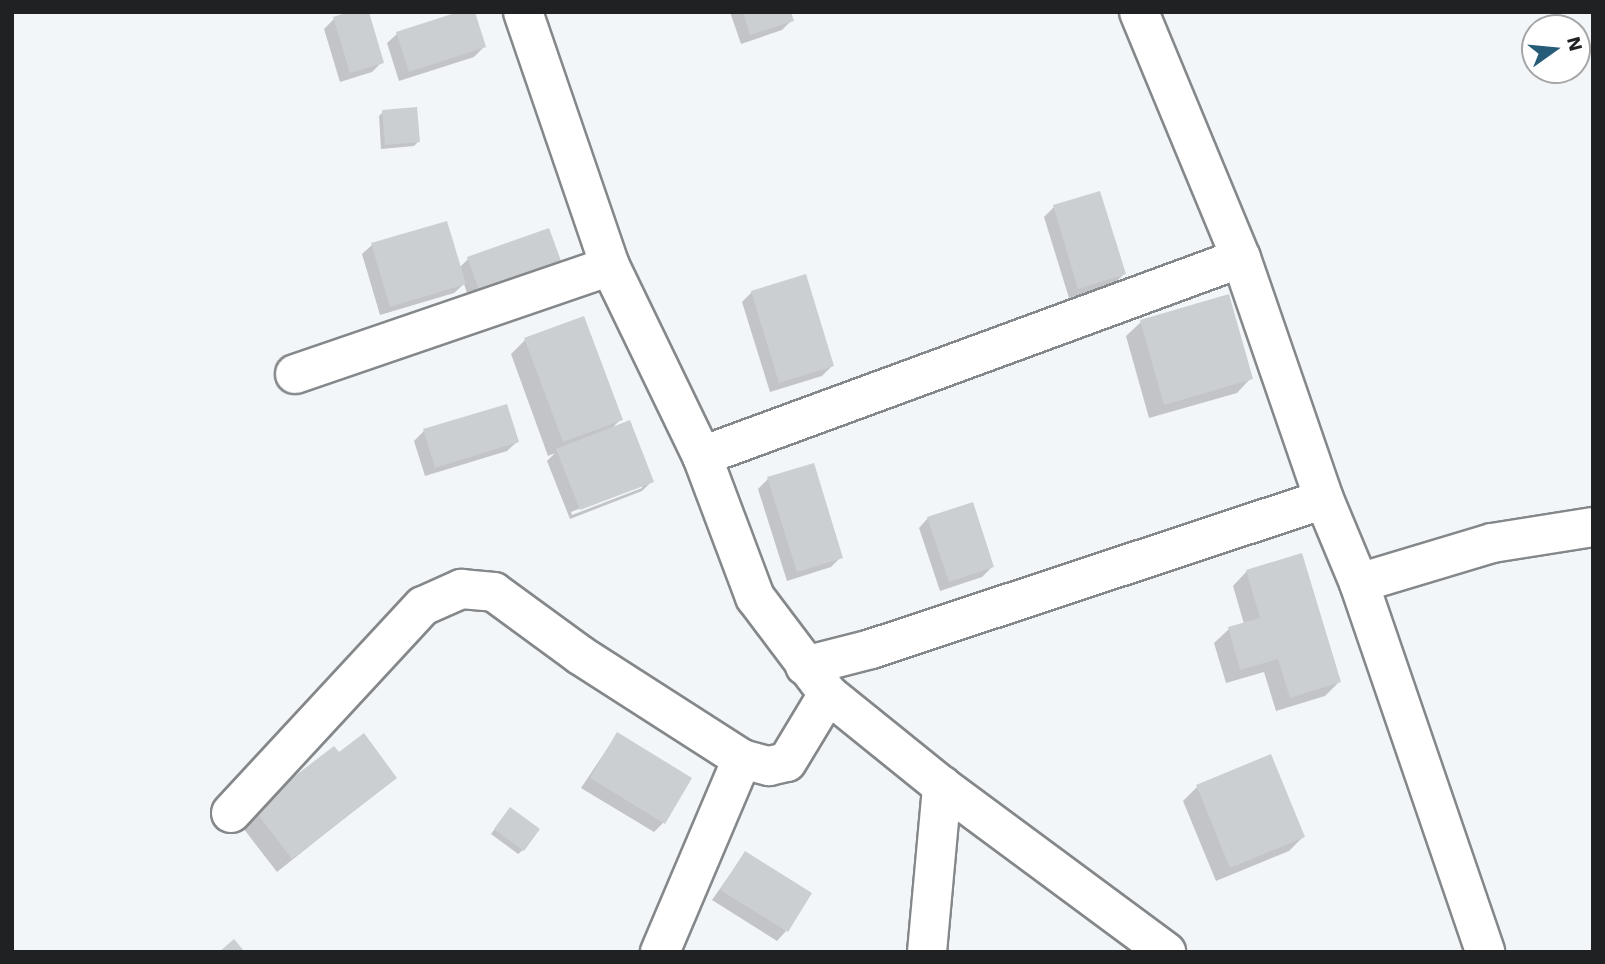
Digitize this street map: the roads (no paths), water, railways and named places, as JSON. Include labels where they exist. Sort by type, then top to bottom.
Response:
[{"type":"street","points":[[523,12],[610,266],[702,456],[755,597],[816,680],[942,786],[1166,952]]},
{"type":"street","points":[[1139,12],[1241,258],[1324,499],[1359,583],[1485,952]]},
{"type":"street","points":[[702,456],[1241,258]]},
{"type":"street","points":[[295,374],[610,266]]},
{"type":"street","points":[[231,813],[424,606],[461,589],[494,592],[580,655],[742,759],[769,766],[787,762],[816,680],[871,649],[1324,499]]},
{"type":"street","points":[[1359,583],[1492,543],[1593,527]]},
{"type":"street","points":[[660,952],[742,759]]},
{"type":"street","points":[[927,952],[942,786]]}]
